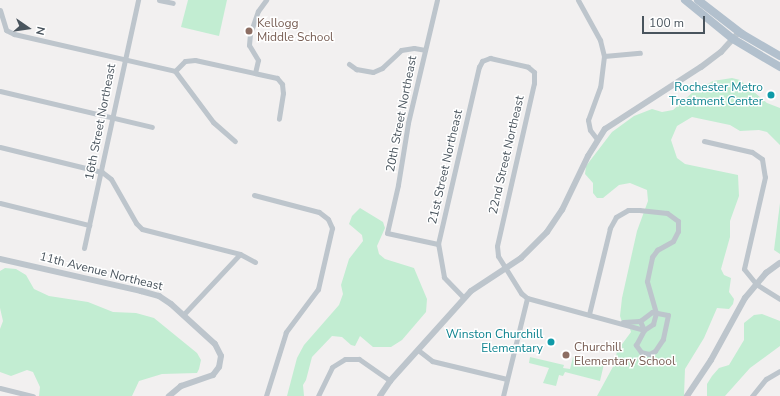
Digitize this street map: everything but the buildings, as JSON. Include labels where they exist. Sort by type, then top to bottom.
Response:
[{"type":"main road","points":[[685,0],[700,3],[739,32],[780,56]]},
{"type":"main road","points":[[700,3],[733,39],[780,67]]},
{"type":"street","name":"16th Street Northeast","points":[[84,248],[102,172],[124,59],[138,0]]},
{"type":"street","points":[[159,0],[172,3]]},
{"type":"street","points":[[255,73],[258,60],[249,45],[250,34],[258,12],[266,0]]},
{"type":"street","name":"20th Street Northeast","points":[[437,0],[425,50],[387,233],[438,244]]},
{"type":"street","points":[[578,0],[600,40],[604,56],[600,87],[588,120],[590,130],[596,140]]},
{"type":"street","points":[[0,10],[9,32],[175,71],[213,122],[235,141]]},
{"type":"street","points":[[380,396],[390,381],[464,298],[479,284],[530,250],[556,220],[596,140],[615,120],[702,67],[739,32]]},
{"type":"street","points":[[349,64],[356,69],[373,72],[382,68],[401,50],[425,50]]},
{"type":"street","points":[[604,56],[640,53]]},
{"type":"street","name":"21st Street Northeast","points":[[464,298],[444,277],[438,244],[480,64],[485,58],[509,62]]},
{"type":"street","points":[[175,71],[182,64],[192,60],[277,78],[282,84],[283,98],[279,119]]},
{"type":"street","name":"22nd Street Northeast","points":[[505,268],[496,251],[498,238],[535,77],[532,69],[509,62]]},
{"type":"street","points":[[0,91],[152,127]]},
{"type":"street","points":[[704,141],[752,152],[758,155],[764,165],[765,177],[744,264],[746,273],[756,284],[780,299]]},
{"type":"street","points":[[0,147],[102,172],[111,179],[136,223],[142,228],[240,254],[256,262]]},
{"type":"street","points":[[254,195],[319,212],[328,219],[332,228],[318,289],[286,332],[266,396]]},
{"type":"street","points":[[0,203],[89,225]]},
{"type":"street","points":[[505,268],[527,298],[590,314],[623,322],[640,321],[649,313],[656,313],[666,313],[669,319],[659,347],[649,354],[641,352],[636,345],[644,330],[652,324],[656,313],[647,282],[652,257],[657,250],[673,241],[679,225],[671,214],[628,210],[612,222],[590,314]]},
{"type":"street","points":[[183,315],[240,254]]},
{"type":"street","name":"11th Avenue Northeast","points":[[0,259],[151,294],[166,300],[218,348],[220,361],[213,375],[181,386],[169,396]]},
{"type":"street","points":[[687,396],[711,360],[735,315],[756,284],[780,263]]},
{"type":"street","points":[[503,396],[527,298]]},
{"type":"street","points":[[640,321],[644,330]]},
{"type":"street","points":[[623,322],[628,327],[644,330]]},
{"type":"street","points":[[418,350],[432,361],[507,379]]},
{"type":"street","points":[[318,396],[332,367],[345,359],[360,359],[390,381]]},
{"type":"street","points":[[752,396],[766,379],[780,371]]},
{"type":"street","points":[[0,388],[34,396]]},
{"type":"green space","points":[[188,0],[227,0],[219,36],[181,27]]},
{"type":"green space","points":[[732,78],[740,80],[767,103],[780,108],[780,145],[767,132],[759,130],[740,131],[730,125],[692,117],[677,126],[671,140],[677,158],[685,164],[738,175],[739,196],[730,221],[730,237],[721,269],[724,275],[731,278],[729,292],[734,299],[733,304],[729,309],[717,308],[704,338],[685,369],[684,396],[597,396],[615,363],[617,351],[631,332],[629,326],[623,325],[620,316],[622,298],[637,231],[648,201],[647,190],[630,183],[619,185],[603,198],[597,198],[593,193],[593,183],[585,174],[586,166],[612,132],[634,116],[652,109],[662,112],[673,110],[693,92],[713,81]]},
{"type":"green space","points":[[780,203],[780,254],[774,250]]},
{"type":"green space","points":[[360,208],[383,222],[385,228],[377,246],[379,254],[385,259],[414,268],[427,299],[426,312],[402,340],[391,347],[373,347],[360,336],[355,346],[351,345],[342,337],[332,336],[312,357],[306,380],[303,385],[304,396],[287,396],[297,358],[304,345],[339,305],[343,294],[341,285],[349,259],[363,241],[362,235],[349,224],[352,216]]},
{"type":"green space","points":[[5,268],[16,269],[26,275],[34,289],[49,296],[88,302],[113,312],[136,313],[154,318],[197,353],[201,360],[197,373],[162,374],[139,381],[132,396],[39,396],[40,387],[33,372],[27,370],[11,376],[0,372],[0,329],[3,321],[0,308],[0,271]]},
{"type":"green space","points":[[762,314],[780,321],[780,346],[750,368],[725,396],[707,396],[707,384],[712,376],[719,368],[729,365],[744,340],[744,323],[754,315]]},
{"type":"green space","points":[[530,357],[564,365],[563,368],[570,369],[573,357],[604,364],[600,381],[565,372],[563,376],[559,375],[556,386],[543,383],[549,368],[529,363]]},
{"type":"place","name":"Kellogg Middle School","points":[[249,31]]},
{"type":"place","name":"Rochester Metro Treatment Center","points":[[771,95]]},
{"type":"place","name":"Winston Churchill Elementary","points":[[551,342]]},
{"type":"place","name":"Churchill Elementary School","points":[[566,355]]}]
